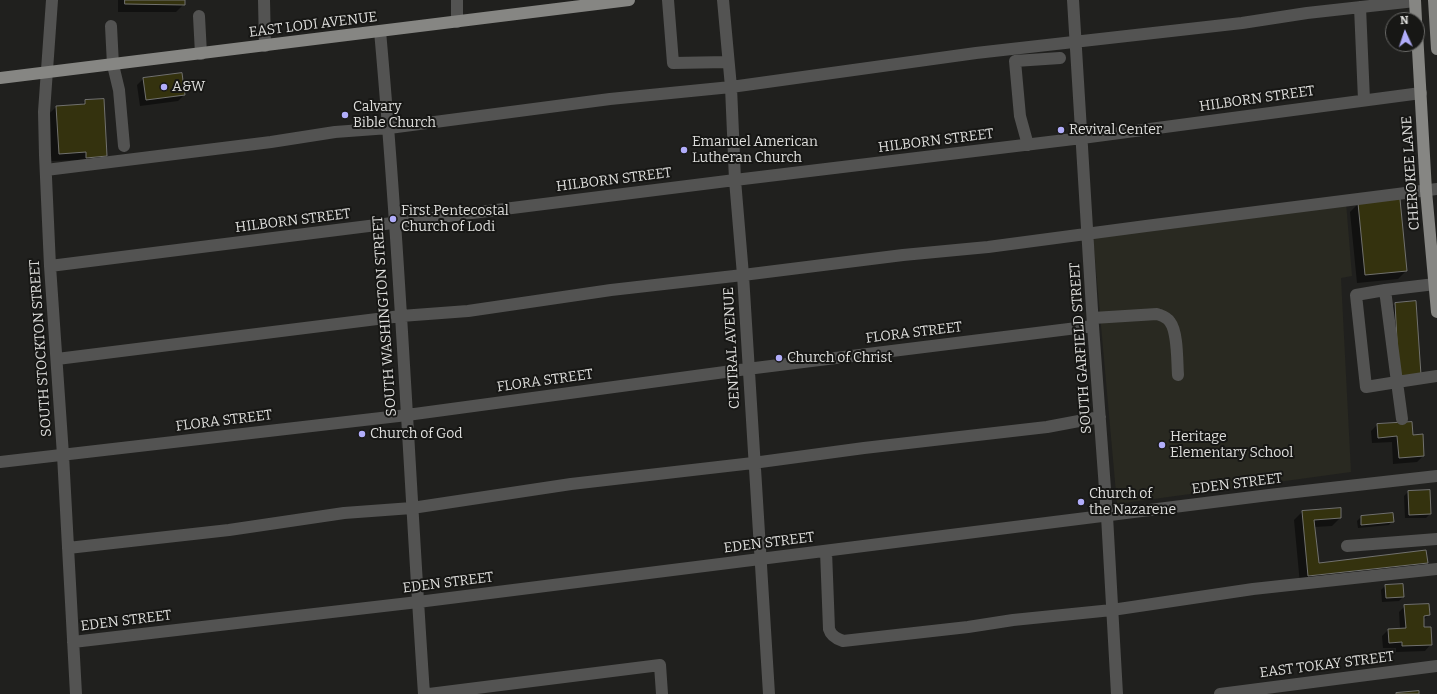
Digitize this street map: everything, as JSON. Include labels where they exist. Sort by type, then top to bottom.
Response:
[{"type":"main road","name":"EAST LODI AVENUE","points":[[0,78],[629,0]]},
{"type":"main road","points":[[1434,0],[1437,49]]},
{"type":"main road","points":[[1415,1],[1416,12]]},
{"type":"main road","name":"CHEROKEE LANE","points":[[1418,52],[1421,93],[1432,190],[1437,312]]},
{"type":"street","name":"SOUTH STOCKTON STREET","points":[[52,0],[48,73],[44,112],[46,170],[50,266],[63,455],[76,694]]},
{"type":"street","points":[[264,0],[265,46]]},
{"type":"street","points":[[457,0],[457,22]]},
{"type":"street","points":[[668,0],[673,63],[728,62]]},
{"type":"street","name":"CENTRAL AVENUE","points":[[723,0],[731,87],[735,180],[769,694]]},
{"type":"street","name":"SOUTH GARFIELD STREET","points":[[1073,0],[1089,234],[1093,322],[1107,516],[1117,694]]},
{"type":"street","points":[[46,170],[271,142],[335,132],[389,128],[610,99],[731,87],[976,53],[1242,23],[1365,5],[1415,1]]},
{"type":"street","points":[[1364,100],[1365,5]]},
{"type":"street","points":[[199,16],[201,54]]},
{"type":"street","points":[[111,26],[113,65],[119,90],[124,146]]},
{"type":"street","name":"SOUTH WASHINGTON STREET","points":[[380,31],[389,128],[424,694]]},
{"type":"street","points":[[1028,145],[1020,116],[1015,61],[1060,58]]},
{"type":"street","name":"HILBORN STREET","points":[[50,266],[735,180],[1028,145],[1421,93]]},
{"type":"street","points":[[57,359],[401,316],[468,311],[611,290],[742,276],[1089,234],[1432,190]]},
{"type":"street","points":[[1435,284],[1356,295],[1366,386],[1437,376]]},
{"type":"street","points":[[1384,290],[1402,419]]},
{"type":"street","name":"FLORA STREET","points":[[0,462],[407,415],[1157,314],[1165,317],[1171,322],[1174,333],[1178,375]]},
{"type":"street","points":[[68,548],[229,530],[344,513],[412,508],[571,484],[1047,427],[1100,417]]},
{"type":"street","name":"EDEN STREET","points":[[73,642],[418,602],[759,558],[826,551],[1261,496],[1437,476]]},
{"type":"street","points":[[1347,546],[1437,539]]},
{"type":"street","name":"EDEN STREET","points":[[826,551],[829,630],[837,640],[843,641],[968,627],[1013,620],[1112,610]]},
{"type":"street","points":[[1112,610],[1253,589],[1437,570]]},
{"type":"street","points":[[429,694],[660,665],[662,694]]},
{"type":"street","name":"EAST TOKAY STREET","points":[[1220,694],[1437,666]]},
{"type":"shaded area","points":[[1346,202],[1352,276],[1341,278],[1351,472],[1117,504],[1093,236]]},
{"type":"building","points":[[125,0],[185,0],[185,5],[125,4]]},
{"type":"building","name":"A&W","points":[[182,73],[185,95],[146,100],[143,78]]},
{"type":"building","points":[[104,99],[107,156],[86,158],[86,152],[59,154],[56,106],[85,104],[85,100]]},
{"type":"building","points":[[1400,199],[1407,271],[1365,275],[1358,203]]},
{"type":"building","points":[[1416,301],[1421,375],[1399,377],[1395,303]]},
{"type":"building","points":[[1412,422],[1413,435],[1423,434],[1424,456],[1399,458],[1397,436],[1378,438],[1377,424]]},
{"type":"building","points":[[1430,490],[1431,514],[1409,515],[1408,491]]},
{"type":"building","points":[[1341,508],[1341,518],[1314,520],[1319,563],[1426,550],[1428,563],[1308,576],[1302,511]]},
{"type":"building","points":[[1393,513],[1394,522],[1361,525],[1361,516]]},
{"type":"building","points":[[1403,584],[1404,597],[1386,598],[1385,585]]},
{"type":"building","points":[[1429,604],[1430,615],[1424,616],[1424,627],[1431,627],[1432,645],[1402,646],[1402,642],[1389,643],[1388,629],[1406,628],[1404,605]]},
{"type":"building","points":[[1419,691],[1419,694],[1396,694],[1396,693]]},
{"type":"place","name":"A&W","points":[[164,87]]},
{"type":"place","name":"Calvary Bible Church","points":[[345,115]]},
{"type":"place","name":"Revival Center","points":[[1061,130]]},
{"type":"place","name":"Emanuel American Lutheran Church","points":[[684,150]]},
{"type":"place","name":"First Pentecostal Church of Lodi","points":[[393,219]]},
{"type":"place","name":"Church of Christ","points":[[779,358]]},
{"type":"place","name":"Church of God","points":[[362,434]]},
{"type":"place","name":"Heritage Elementary School","points":[[1162,445]]},
{"type":"place","name":"Church of the Nazarene","points":[[1081,502]]}]
